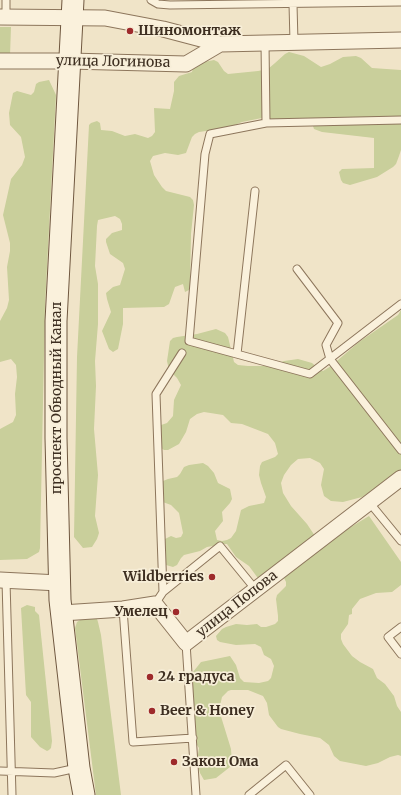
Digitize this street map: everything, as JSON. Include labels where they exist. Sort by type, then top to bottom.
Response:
[{"type":"main road","name":"проспект Обводный Канал","points":[[72,9],[56,322],[59,583],[79,768],[84,795]]},
{"type":"street","name":"улица Логинова","points":[[3,17],[72,9],[105,18],[163,29],[220,44],[401,40]]},
{"type":"street","name":"улица Логинова","points":[[0,61],[69,60],[186,64],[220,44]]},
{"type":"street","name":"улица Попова","points":[[159,598],[186,643],[401,478]]},
{"type":"street","points":[[3,580],[59,583]]},
{"type":"street","points":[[62,612],[123,609],[159,598]]},
{"type":"lane","points":[[3,17],[6,0]]},
{"type":"lane","points":[[151,0],[164,5],[209,2],[294,4],[401,2]]},
{"type":"lane","points":[[294,4],[294,42]]},
{"type":"lane","points":[[265,42],[266,123]]},
{"type":"lane","points":[[401,120],[266,123],[210,134],[205,154],[189,341],[310,374],[401,304]]},
{"type":"lane","points":[[237,354],[255,192]]},
{"type":"lane","points":[[297,269],[338,323],[326,345],[330,359],[401,450]]},
{"type":"lane","points":[[159,598],[156,394],[182,353]]},
{"type":"lane","points":[[369,502],[401,541]]},
{"type":"lane","points":[[159,598],[220,546],[256,590]]},
{"type":"lane","points":[[3,580],[12,795]]},
{"type":"lane","points":[[123,609],[133,742],[193,738]]},
{"type":"lane","points":[[401,627],[388,637],[401,654]]},
{"type":"lane","points":[[186,643],[196,795]]},
{"type":"lane","points":[[249,795],[286,765],[310,795]]},
{"type":"lane","points":[[0,771],[54,773],[79,768]]},
{"type":"green space","points":[[0,27],[11,27],[10,56],[0,56]]},
{"type":"green space","points":[[289,52],[304,56],[321,67],[343,57],[356,56],[361,58],[372,68],[401,70],[401,150],[396,164],[377,177],[350,185],[343,183],[339,172],[342,169],[374,168],[374,138],[322,132],[314,129],[312,123],[298,118],[278,120],[262,118],[242,122],[227,128],[199,132],[192,137],[186,153],[178,155],[165,153],[153,156],[150,161],[154,175],[162,187],[166,191],[190,197],[193,200],[190,286],[189,290],[185,292],[183,284],[175,287],[169,304],[164,307],[123,308],[123,324],[118,349],[113,352],[109,349],[102,331],[111,312],[106,293],[113,287],[120,285],[125,269],[123,263],[110,254],[106,239],[112,233],[122,230],[122,224],[120,219],[115,216],[98,220],[95,266],[98,284],[98,324],[95,361],[96,386],[94,429],[98,475],[95,516],[99,533],[92,547],[83,548],[74,537],[77,357],[89,125],[97,121],[100,123],[101,130],[112,131],[125,136],[135,134],[148,138],[155,132],[154,108],[170,109],[174,91],[174,82],[179,76],[192,72],[193,68],[204,62],[214,60],[218,62],[228,74],[268,69]]},
{"type":"green space","points":[[49,80],[56,95],[45,305],[40,548],[39,552],[27,559],[0,560],[0,429],[13,422],[16,415],[15,394],[17,377],[16,365],[11,359],[0,362],[0,321],[7,308],[9,300],[7,267],[10,251],[10,243],[3,215],[11,179],[22,165],[25,157],[21,137],[10,125],[9,113],[13,93],[17,91],[31,95],[34,92],[36,84]]},
{"type":"green space","points":[[401,310],[401,472],[362,497],[343,502],[331,501],[324,496],[321,485],[324,469],[320,463],[310,458],[298,459],[291,465],[284,475],[281,483],[283,493],[291,506],[307,524],[315,536],[326,544],[330,543],[341,533],[369,516],[401,562],[401,585],[392,592],[376,593],[360,599],[352,609],[352,614],[349,615],[348,624],[341,634],[341,639],[352,656],[373,669],[377,678],[385,684],[394,696],[397,706],[401,712],[401,756],[398,755],[390,757],[378,763],[366,766],[340,761],[334,756],[329,745],[320,738],[278,727],[269,715],[267,703],[263,696],[248,690],[231,690],[222,697],[219,710],[231,749],[232,763],[230,767],[216,778],[204,780],[200,773],[197,761],[199,748],[195,742],[191,681],[193,672],[201,662],[230,656],[236,665],[240,678],[244,682],[259,683],[268,681],[271,678],[274,666],[271,659],[264,655],[261,647],[255,644],[236,645],[220,642],[217,640],[216,636],[222,629],[236,624],[257,624],[261,627],[266,627],[275,624],[278,621],[277,595],[286,586],[286,582],[284,578],[260,581],[249,566],[236,557],[227,544],[207,547],[200,551],[184,555],[177,565],[173,567],[166,565],[161,560],[163,540],[171,536],[176,538],[181,537],[183,533],[179,513],[171,505],[160,501],[160,485],[163,481],[177,477],[184,467],[189,465],[203,463],[208,466],[214,473],[218,483],[230,489],[232,499],[222,512],[223,521],[215,531],[217,540],[227,540],[231,538],[236,531],[241,510],[249,506],[264,503],[266,497],[259,475],[260,466],[262,462],[275,457],[278,454],[275,443],[268,434],[242,424],[231,423],[223,415],[204,412],[197,414],[190,419],[186,432],[179,444],[168,450],[164,450],[160,447],[158,426],[167,423],[173,416],[174,400],[181,385],[177,378],[169,370],[167,361],[170,341],[173,338],[216,329],[225,333],[228,337],[234,362],[238,365],[265,366],[298,359],[312,363],[323,371],[359,342],[398,315]]},
{"type":"green space","points":[[27,605],[35,607],[35,611],[39,615],[52,741],[51,748],[47,751],[40,747],[31,737],[31,702],[26,695],[21,608]]},
{"type":"green space","points":[[97,619],[101,635],[121,795],[96,795],[75,628],[77,622],[80,620]]},
{"type":"place","name":"Шиномонтаж","points":[[130,31]]},
{"type":"place","name":"Wildberries","points":[[212,577]]},
{"type":"place","name":"Умелец","points":[[176,612]]},
{"type":"place","name":"24 градуса","points":[[150,677]]},
{"type":"place","name":"Beer & Honey","points":[[152,711]]},
{"type":"place","name":"Закон Ома","points":[[174,762]]}]
